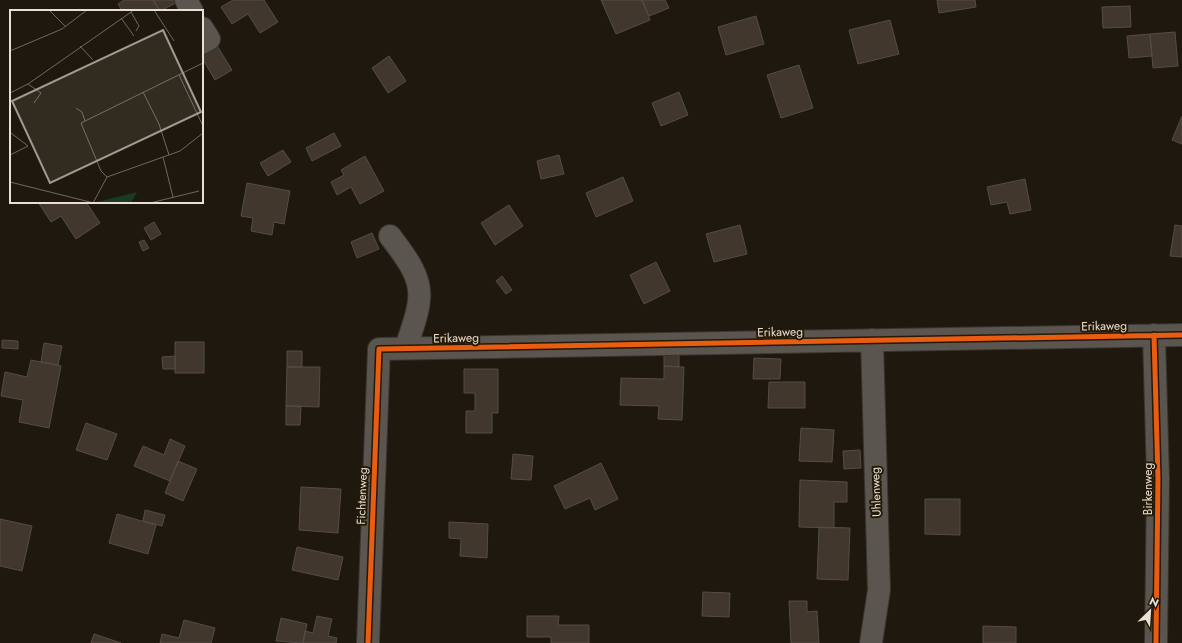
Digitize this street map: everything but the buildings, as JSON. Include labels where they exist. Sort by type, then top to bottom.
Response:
[{"type":"street","points":[[186,0],[191,10]]},
{"type":"street","points":[[203,30],[209,39],[203,42]]},
{"type":"street","points":[[390,236],[413,268],[418,283],[419,299],[406,348]]},
{"type":"street","name":"Birkenweg","points":[[1154,335],[1158,479],[1156,643]]},
{"type":"street","name":"Erikaweg","points":[[379,349],[1182,335]]},
{"type":"street","name":"Uhlenweg","points":[[871,643],[879,590],[872,340]]},
{"type":"street","name":"Fichtenweg","points":[[368,643],[379,349]]},
{"type":"cycle path","points":[[1154,335],[1158,479],[1156,643]]},
{"type":"cycle path","points":[[368,643],[379,349],[1182,335]]}]
